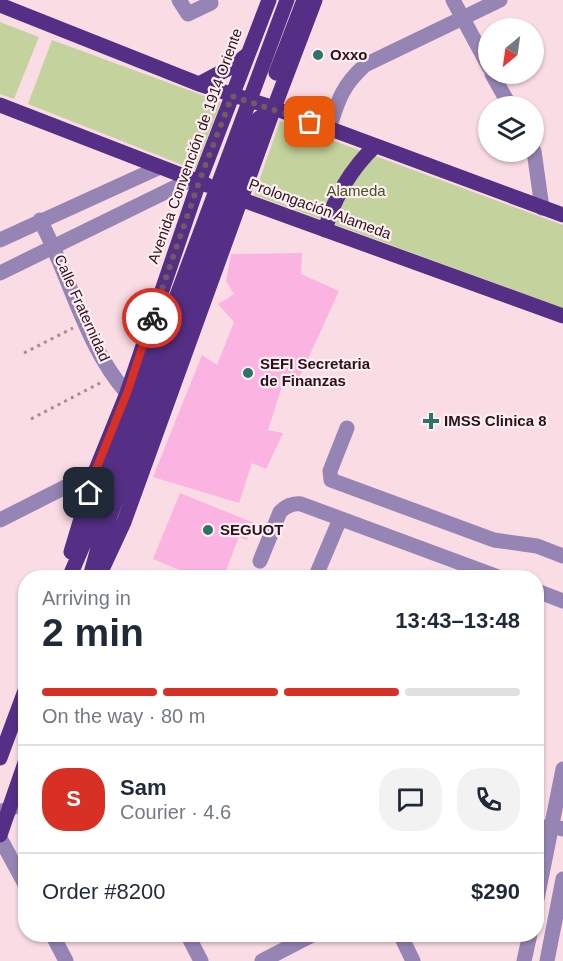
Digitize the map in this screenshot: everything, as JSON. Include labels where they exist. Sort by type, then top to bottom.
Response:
[{"type":"main road","name":"Avenida Convención de 1914 Oriente","points":[[65,570],[95,472],[127,393],[196,181],[269,0]]},
{"type":"main road","points":[[72,570],[287,0]]},
{"type":"main road","points":[[92,570],[98,548],[304,0]]},
{"type":"main road","points":[[102,570],[124,522],[315,0]]},
{"type":"main road","points":[[0,5],[199,84],[274,108],[563,215]]},
{"type":"main road","points":[[259,26],[278,41],[300,39]]},
{"type":"main road","points":[[199,84],[233,66],[247,55]]},
{"type":"main road","name":"Prolongación Alameda","points":[[0,105],[241,200],[563,316]]},
{"type":"main road","points":[[325,230],[331,207],[358,163],[375,146]]},
{"type":"main road","points":[[175,251],[182,249],[202,255],[214,267],[214,273]]},
{"type":"main road","points":[[0,758],[18,710]]},
{"type":"main road","points":[[0,837],[4,811],[18,779]]},
{"type":"street","points":[[179,0],[188,14],[211,3],[209,0]]},
{"type":"street","points":[[453,0],[478,46]]},
{"type":"street","points":[[329,129],[338,101],[349,80],[365,65],[500,0]]},
{"type":"street","points":[[537,162],[542,208]]},
{"type":"street","points":[[0,240],[158,168]]},
{"type":"street","points":[[0,273],[196,181]]},
{"type":"street","name":"Calle Fraternidad","points":[[40,220],[112,376],[127,393]]},
{"type":"street","points":[[347,428],[330,471],[332,480],[494,540],[537,546],[563,556]]},
{"type":"street","points":[[0,520],[95,472]]},
{"type":"street","points":[[260,561],[280,512],[295,503],[469,570]]},
{"type":"street","points":[[318,570],[340,519]]},
{"type":"street","points":[[544,594],[563,601]]},
{"type":"street","points":[[544,864],[563,770]]},
{"type":"street","points":[[4,811],[18,805]]},
{"type":"street","points":[[0,837],[18,871]]},
{"type":"street","points":[[547,961],[563,879]]},
{"type":"street","points":[[56,942],[66,961]]},
{"type":"street","points":[[191,942],[201,961]]},
{"type":"street","points":[[262,961],[299,942]]},
{"type":"street","points":[[404,942],[413,961]]},
{"type":"street","points":[[524,961],[528,942]]},
{"type":"path","points":[[24,353],[85,321]]},
{"type":"path","points":[[31,419],[112,376]]},
{"type":"green space","points":[[0,22],[39,37],[14,99],[0,94]]},
{"type":"green space","points":[[52,40],[221,102],[195,170],[28,104]]},
{"type":"green space","name":"Alameda","points":[[280,121],[563,225],[563,308],[254,195]]},
{"type":"building","name":"SEFI Secretaria de Finanzas","points":[[302,253],[301,274],[339,291],[295,387],[284,380],[268,430],[283,433],[266,469],[252,463],[239,503],[153,477],[202,355],[217,365],[234,322],[218,304],[234,294],[226,281],[231,254]]},
{"type":"building","name":"SEGUOT","points":[[180,493],[254,523],[247,540],[239,537],[226,570],[180,570],[153,559]]},
{"type":"way so far","points":[[152,318],[199,182],[232,96],[274,108],[310,122]]},
{"type":"place","name":"Oxxo","points":[[318,55]]},
{"type":"place","name":"SEFI Secretaria de Finanzas","points":[[248,373]]},
{"type":"place","name":"IMSS Clinica 8","points":[[431,421]]},
{"type":"place","name":"SEGUOT","points":[[208,530]]},
{"type":"route","points":[[89,493],[95,472],[127,393],[152,318]]}]
